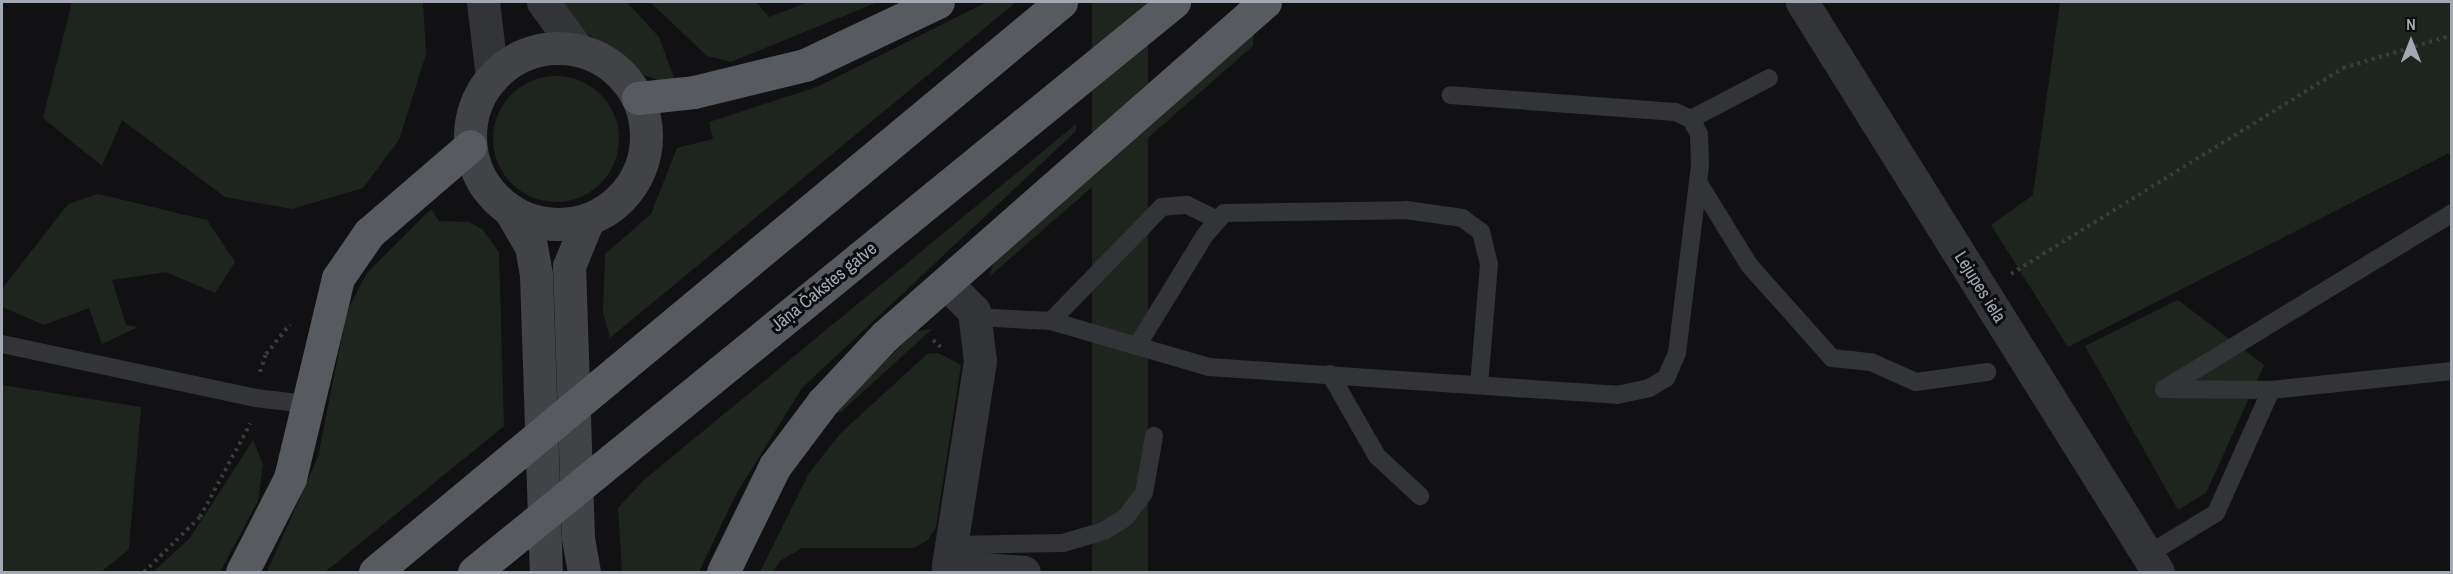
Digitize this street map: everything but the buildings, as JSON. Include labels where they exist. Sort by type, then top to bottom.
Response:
[{"type":"highway","points":[[638,98],[748,81],[805,65],[938,2]]},
{"type":"highway","points":[[375,573],[1061,2]]},
{"type":"highway","name":"Jāņa Čakstes gatve","points":[[474,573],[1174,2]]},
{"type":"highway","points":[[723,573],[775,466],[823,402],[885,336],[947,284],[1264,2]]},
{"type":"highway","points":[[242,573],[290,478],[338,278],[369,233],[470,146]]},
{"type":"main road","points":[[511,212],[562,225],[588,220],[623,197],[643,160],[645,118],[638,98],[610,65],[578,50],[531,52],[492,77],[475,105],[470,146],[476,172],[511,212],[531,246],[536,275],[546,568]]},
{"type":"main road","points":[[585,573],[578,537],[569,266],[588,220]]},
{"type":"street","points":[[483,2],[492,77]]},
{"type":"street","points":[[543,2],[578,50]]},
{"type":"street","name":"Lejupes iela","points":[[1802,2],[2153,564]]},
{"type":"street","points":[[947,284],[976,317],[979,382],[951,555],[1024,573]]},
{"type":"lane","points":[[1691,119],[1769,78]]},
{"type":"lane","points":[[976,317],[1051,321],[1209,366],[1617,395],[1649,388],[1666,378],[1677,353],[1698,182],[1699,134],[1691,119],[1675,112],[1452,95]]},
{"type":"lane","points":[[1698,182],[1749,265],[1833,358],[1871,362],[1916,382],[1987,372]]},
{"type":"lane","points":[[1051,321],[1162,207],[1187,205],[1215,219]]},
{"type":"lane","points":[[1137,346],[1215,219],[1235,210],[1406,210],[1462,218],[1481,232],[1489,251],[1479,385]]},
{"type":"lane","points":[[2451,213],[2164,389],[2271,390],[2451,370]]},
{"type":"lane","points":[[2,344],[255,398],[307,404]]},
{"type":"lane","points":[[1330,374],[1377,456],[1420,496]]},
{"type":"lane","points":[[2153,564],[2216,513],[2271,390]]},
{"type":"lane","points":[[951,555],[1063,543],[1104,531],[1125,518],[1144,493],[1154,436]]},
{"type":"path","points":[[1983,291],[2343,68],[2451,35]]},
{"type":"path","points":[[144,573],[200,517],[248,436],[263,360],[286,333],[295,311]]},
{"type":"shaded area","points":[[72,2],[423,2],[426,54],[399,140],[363,188],[292,209],[225,197],[122,120],[102,166],[43,118]]},
{"type":"shaded area","points":[[558,2],[627,2],[659,37],[677,86],[643,75],[620,52],[585,33]]},
{"type":"shaded area","points":[[650,2],[756,2],[769,17],[808,2],[878,2],[731,62],[707,56]]},
{"type":"shaded area","points":[[987,2],[1016,2],[610,338],[603,312],[605,254],[651,214],[677,148],[713,139],[709,122],[817,87]]},
{"type":"shaded area","points":[[1092,2],[1148,2],[1148,572],[1092,572]]},
{"type":"shaded area","points":[[2060,2],[2451,2],[2451,152],[2068,347],[1991,225],[2033,195]]},
{"type":"shaded area","points":[[1254,31],[1253,46],[989,277],[994,261]]},
{"type":"shaded area","points":[[556,76],[580,80],[601,94],[615,115],[619,139],[615,163],[601,184],[580,198],[556,202],[532,198],[511,184],[497,163],[493,139],[497,115],[511,94],[532,80]]},
{"type":"shaded area","points":[[1076,124],[1076,131],[802,388],[735,496],[699,572],[622,572],[618,508],[644,480]]},
{"type":"shaded area","points":[[98,194],[207,220],[235,262],[215,293],[166,272],[112,280],[126,325],[138,327],[102,344],[89,308],[44,325],[2,307],[2,289],[68,204]]},
{"type":"shaded area","points":[[431,209],[439,221],[469,222],[482,229],[499,252],[504,426],[325,572],[267,572],[318,457],[347,311],[367,273]]},
{"type":"shaded area","points":[[2178,300],[2264,365],[2206,493],[2178,510],[2085,346]]},
{"type":"shaded area","points":[[932,329],[841,412],[832,414],[916,331]]},
{"type":"shaded area","points":[[938,353],[961,365],[936,527],[928,540],[914,548],[802,548],[780,561],[773,572],[760,572],[809,473],[841,433],[927,354]]},
{"type":"shaded area","points":[[2,385],[141,407],[129,549],[101,572],[2,572]]},
{"type":"shaded area","points":[[253,440],[263,465],[258,501],[220,572],[153,572],[190,538]]}]
